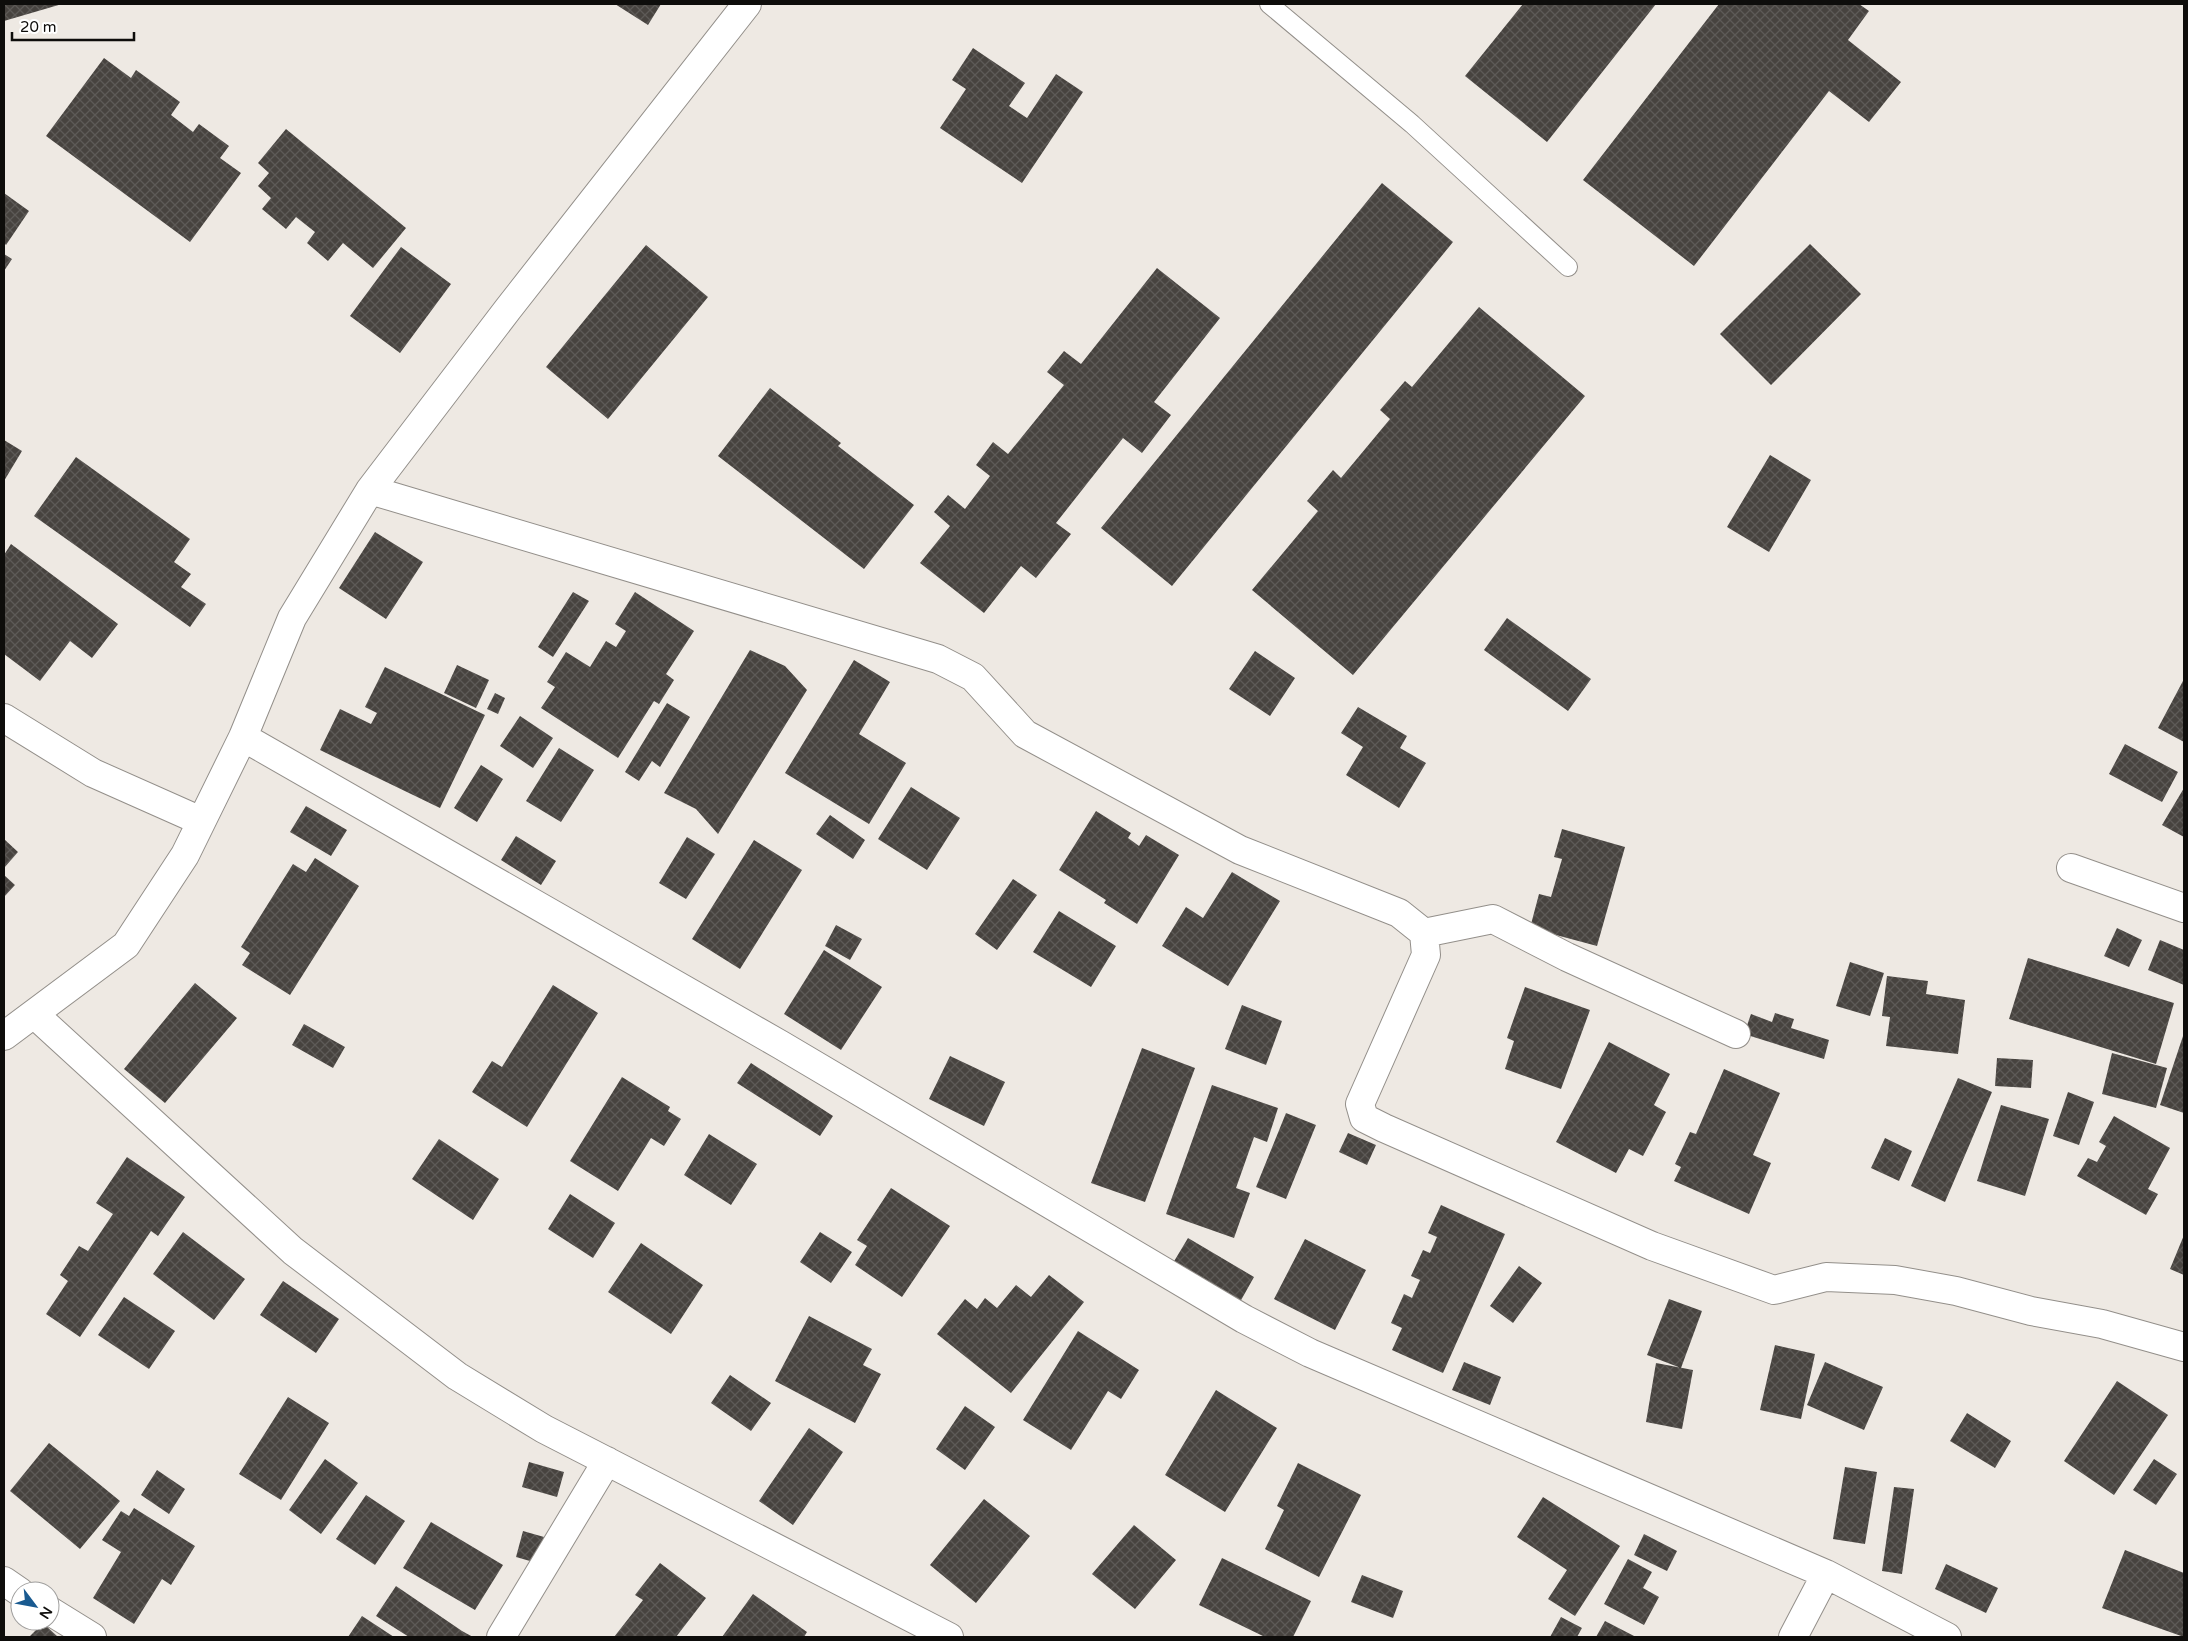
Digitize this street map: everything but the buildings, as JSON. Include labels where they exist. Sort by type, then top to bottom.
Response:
[{"type":"street","points":[[4,1036],[126,945],[185,855],[243,737],[292,618],[370,490],[508,309],[747,4]]},
{"type":"street","points":[[370,490],[938,658],[973,677],[1025,734],[1240,850],[1399,913],[1424,933],[1426,955],[1360,1104],[1364,1118],[1370,1121],[1652,1246],[1774,1290],[1826,1277],[1895,1280],[1956,1291],[2031,1311],[2102,1324],[2184,1347]]},
{"type":"street","points":[[4,718],[93,773],[201,821]]},
{"type":"street","points":[[243,737],[781,1046],[1244,1319],[1310,1353],[1826,1574],[1947,1637]]},
{"type":"street","points":[[2071,868],[2184,908]]},
{"type":"street","points":[[1424,933],[1493,919],[1568,957],[1736,1034]]},
{"type":"street","points":[[34,1014],[293,1251],[457,1376],[544,1429],[948,1637]]},
{"type":"street","points":[[501,1637],[607,1461]]},
{"type":"street","points":[[1793,1637],[1826,1574]]},
{"type":"street","points":[[60,1617],[92,1637]]},
{"type":"lane","points":[[1269,4],[1412,124],[1568,267]]}]
